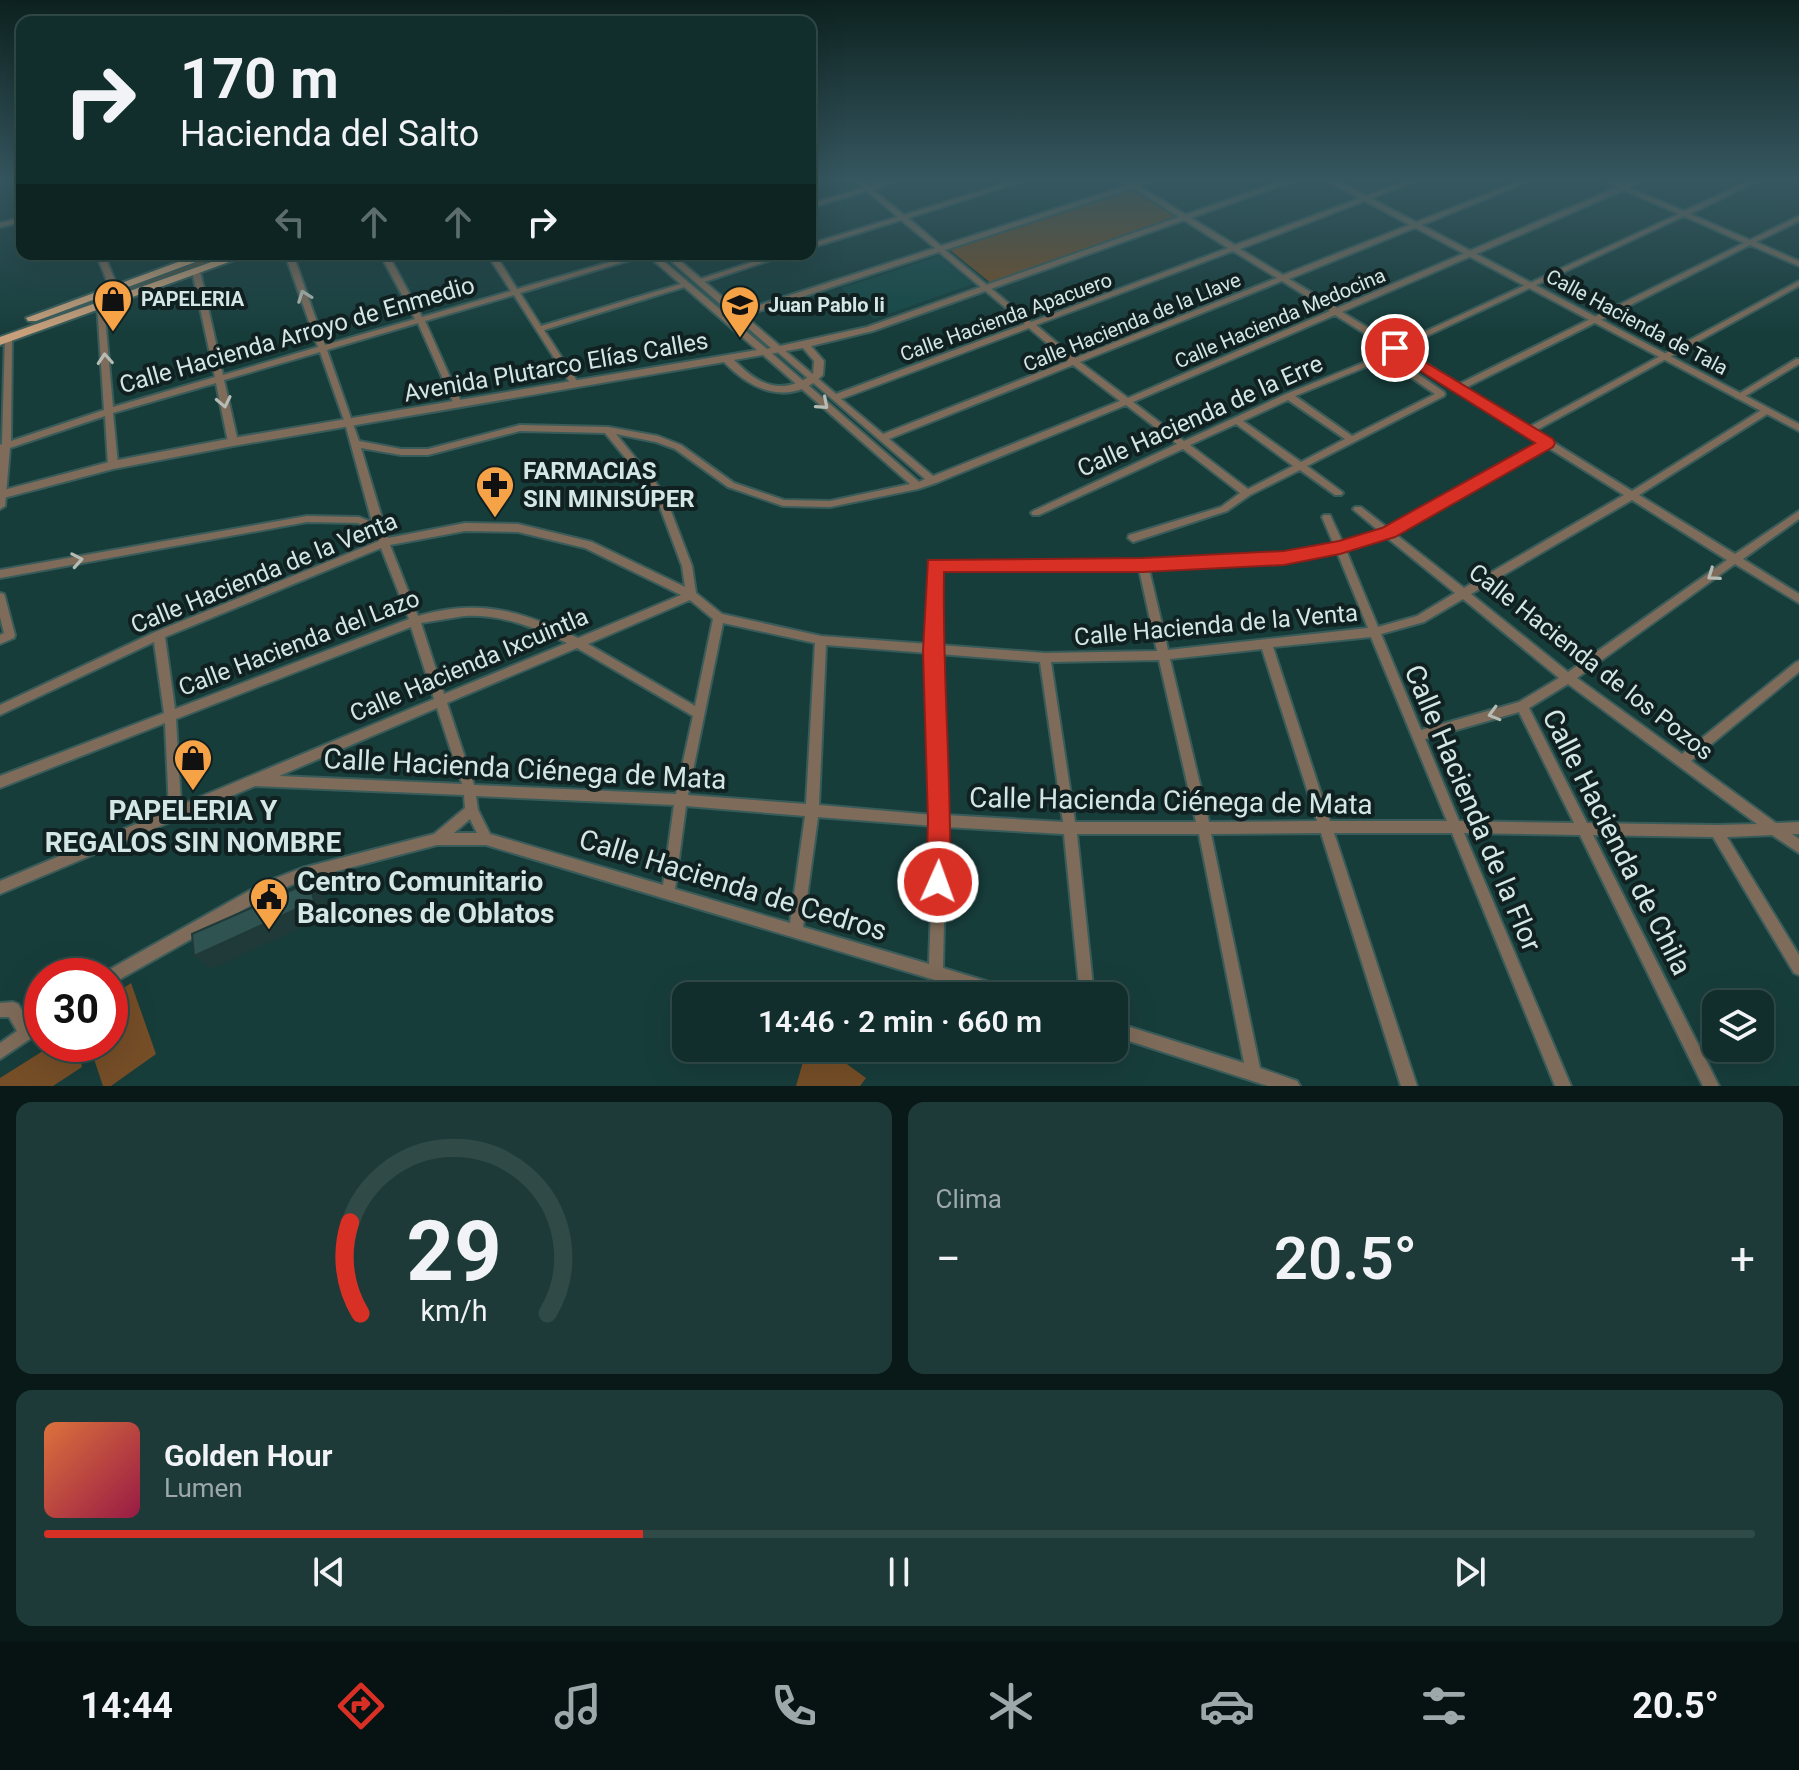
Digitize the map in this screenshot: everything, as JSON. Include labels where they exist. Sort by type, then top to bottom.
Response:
[{"type":"main road","points":[[100,299],[114,288],[189,262]]},
{"type":"main road","points":[[3,336],[189,262]]},
{"type":"street","points":[[816,244],[858,232]]},
{"type":"street","points":[[918,232],[1076,363],[1247,493]]},
{"type":"street","points":[[738,315],[992,232]]},
{"type":"street","name":"Avenida Plutarco Elías Calles","points":[[1,495],[113,465],[233,442],[805,345],[870,329],[1146,232]]},
{"type":"street","points":[[1206,232],[1799,599]]},
{"type":"street","name":"Calle Hacienda Apacuero","points":[[835,398],[1281,232]]},
{"type":"street","name":"Calle Hacienda de la Llave","points":[[882,438],[1405,232]]},
{"type":"street","name":"Calle Hacienda de Tala","points":[[1426,232],[1799,428]]},
{"type":"street","name":"Calle Hacienda Medocina","points":[[356,444],[401,452],[428,452],[520,428],[608,430],[658,439],[678,447],[731,485],[783,503],[830,504],[933,481],[1126,402],[1522,232]]},
{"type":"street","points":[[1395,348],[1646,232]]},
{"type":"street","points":[[1724,232],[1799,264]]},
{"type":"street","points":[[1458,388],[1772,232]]},
{"type":"street","points":[[102,260],[114,288]]},
{"type":"street","points":[[291,260],[356,444],[379,529],[415,621],[469,788],[472,810],[486,839]]},
{"type":"street","points":[[387,260],[420,320],[458,404]]},
{"type":"street","points":[[495,260],[575,384]]},
{"type":"street","name":"Calle Hacienda Arroyo de Enmedio","points":[[3,447],[219,378],[627,260]]},
{"type":"street","points":[[656,260],[918,486]]},
{"type":"street","points":[[674,260],[933,481]]},
{"type":"street","points":[[698,281],[766,260]]},
{"type":"street","points":[[189,262],[233,442]]},
{"type":"street","points":[[1528,431],[1799,283]]},
{"type":"street","points":[[538,329],[687,285]]},
{"type":"street","points":[[100,299],[113,465]]},
{"type":"street","points":[[0,506],[3,336]]},
{"type":"street","points":[[727,359],[746,380],[759,387],[782,389],[801,385],[818,375],[819,361],[805,345]]},
{"type":"street","name":"Calle Hacienda de la Erre","points":[[1036,513],[1289,396],[1380,358]]},
{"type":"street","points":[[1739,396],[1799,361]]},
{"type":"street","points":[[1133,538],[1224,509],[1247,493],[1441,394],[1396,363]]},
{"type":"street","points":[[1289,396],[1352,440]]},
{"type":"street","name":"Calle Hacienda de la Venta","points":[[0,710],[159,635],[386,542],[465,527],[492,526],[544,532],[614,556],[691,595],[719,618],[821,640],[1045,658],[1163,655],[1374,632],[1420,619],[1632,495],[1766,411]]},
{"type":"street","points":[[1236,420],[1338,493]]},
{"type":"street","points":[[608,430],[659,493],[687,566],[691,595]]},
{"type":"street","points":[[936,972],[940,821],[933,651],[935,565],[1143,565],[1284,558],[1340,548],[1388,532],[1547,443]]},
{"type":"street","name":"Calle Hacienda de los Pozos","points":[[1358,509],[1568,678],[1799,847]]},
{"type":"street","points":[[1418,736],[1522,706],[1568,678],[1799,514]]},
{"type":"street","name":"Calle Hacienda de la Flor","points":[[1327,517],[1563,1086]]},
{"type":"street","points":[[0,574],[307,519],[359,520],[379,529]]},
{"type":"street","points":[[1143,565],[1204,829],[1253,1073]]},
{"type":"street","name":"Calle Hacienda Ixcuintla","points":[[0,888],[691,595]]},
{"type":"street","points":[[0,597],[5,638]]},
{"type":"street","name":"Calle Hacienda del Lazo","points":[[0,782],[415,621],[446,613],[494,613],[541,627],[699,714]]},
{"type":"street","points":[[668,894],[681,800],[719,618]]},
{"type":"street","points":[[159,635],[170,715],[175,813]]},
{"type":"street","points":[[796,932],[812,811],[821,640]]},
{"type":"street","points":[[1267,646],[1409,1086]]},
{"type":"street","points":[[1045,658],[1070,828],[1086,982]]},
{"type":"street","points":[[1682,761],[1799,666]]},
{"type":"street","name":"Calle Hacienda de Chila","points":[[1522,706],[1711,1086]]},
{"type":"street","name":"Calle Hacienda Ciénega de Mata","points":[[255,780],[681,800],[1070,828],[1456,827],[1717,831],[1799,828]]},
{"type":"street","name":"Calle Hacienda de Cedros","points":[[437,839],[472,810]]},
{"type":"street","points":[[1717,831],[1799,968]]},
{"type":"street","name":"Calle Hacienda de Cedros","points":[[128,965],[284,881],[319,867],[437,839],[486,839],[968,982]]},
{"type":"street","points":[[0,1010],[13,1009],[24,1028]]},
{"type":"street","points":[[1128,1033],[1292,1086]]},
{"type":"street","points":[[0,1052],[24,1035]]},
{"type":"shaded area","points":[[1006,232],[1136,232],[992,284],[950,250]]},
{"type":"shaded area","points":[[939,256],[973,284],[874,319],[842,288]]},
{"type":"shaded area","points":[[200,260],[215,260],[16,333],[18,329],[132,283]]},
{"type":"shaded area","points":[[131,983],[156,1054],[111,1086],[103,1086],[95,1062],[128,1062],[128,985]]},
{"type":"shaded area","points":[[25,1062],[81,1062],[82,1067],[53,1086],[0,1086],[0,1078]]},
{"type":"shaded area","points":[[803,1062],[844,1062],[866,1078],[860,1086],[796,1086]]},
{"type":"building","points":[[310,882],[314,901],[194,956],[192,934]]},
{"type":"place","name":"PAPELERIA","points":[[113,333]]},
{"type":"place","name":"Juan Pablo Ii","points":[[740,339]]},
{"type":"place","name":"FARMACIAS SIN MINISÚPER","points":[[495,519]]},
{"type":"place","name":"PAPELERIA Y REGALOS SIN NOMBRE","points":[[193,792]]},
{"type":"place","name":"Centro Comunitario Balcones de Oblatos","points":[[269,931]]},
{"type":"route","points":[[938,882],[940,821],[933,651],[935,565],[1143,565],[1284,558],[1340,548],[1388,532],[1547,443],[1395,348]]}]
